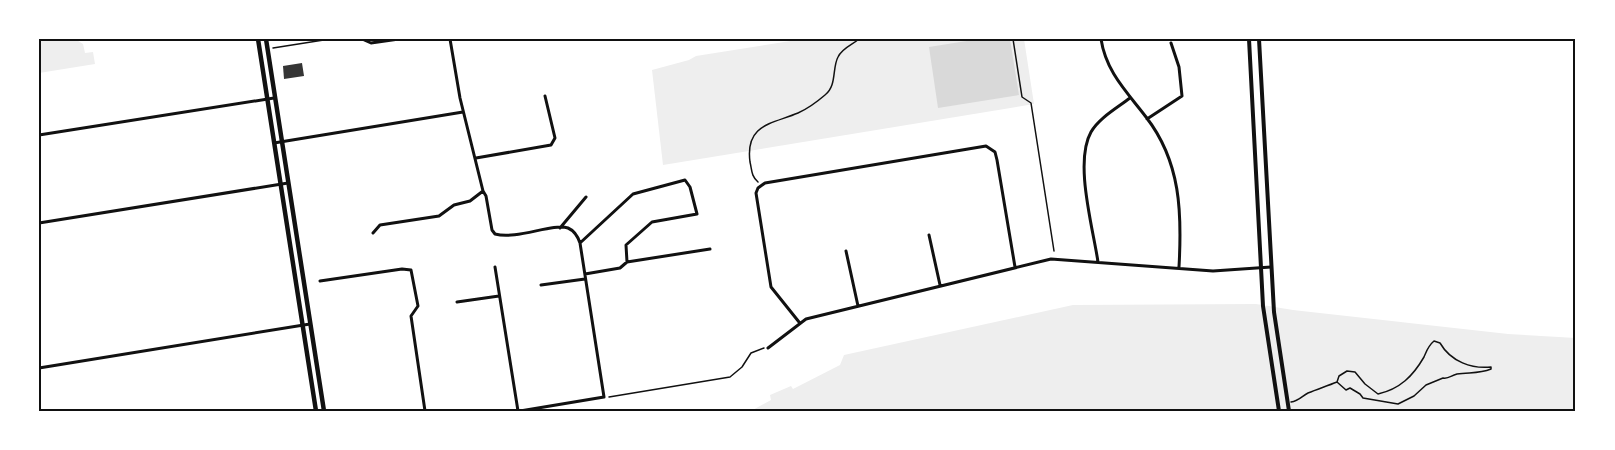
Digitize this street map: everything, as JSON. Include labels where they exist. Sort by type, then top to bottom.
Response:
[{"type":"main road","points":[[258,39],[316,411]]},
{"type":"main road","points":[[266,39],[324,411]]},
{"type":"main road","points":[[1249,39],[1263,306],[1279,411]]},
{"type":"main road","points":[[1259,39],[1274,312],[1289,411]]},
{"type":"street","points":[[362,39],[371,43],[399,39]]},
{"type":"street","points":[[450,39],[463,112],[486,196],[492,230],[495,234],[506,236],[566,227],[575,232],[580,243],[604,397],[519,411],[495,267]]},
{"type":"street","points":[[1101,39],[1108,66],[1130,98],[1148,118],[1164,147],[1173,172],[1181,213],[1179,267]]},
{"type":"street","points":[[1148,118],[1182,96],[1179,68],[1171,43]]},
{"type":"street","points":[[476,158],[546,146],[554,142],[545,96]]},
{"type":"street","points":[[39,135],[275,98]]},
{"type":"street","points":[[1098,262],[1083,170],[1084,149],[1091,131],[1098,123],[1130,98]]},
{"type":"street","points":[[274,143],[463,112]]},
{"type":"street","points":[[799,322],[771,286],[757,189],[760,185],[775,180],[986,146],[995,152],[997,159],[1015,267]]},
{"type":"street","points":[[580,243],[633,194],[685,180],[690,187],[697,214],[652,222],[626,245],[627,262]]},
{"type":"street","points":[[39,223],[288,183]]},
{"type":"street","points":[[373,233],[380,225],[439,216],[454,206],[470,201],[483,191]]},
{"type":"street","points":[[561,228],[586,197]]},
{"type":"street","points":[[929,235],[940,285]]},
{"type":"street","points":[[585,274],[620,268],[627,262],[710,249]]},
{"type":"street","points":[[846,250],[858,306]]},
{"type":"street","points":[[768,348],[799,322],[813,317],[1051,259],[1213,271],[1271,267]]},
{"type":"street","points":[[320,281],[402,269],[411,270],[418,306],[411,319],[425,411]]},
{"type":"street","points":[[541,285],[585,279]]},
{"type":"street","points":[[457,303],[499,296]]},
{"type":"street","points":[[39,368],[310,324]]},
{"type":"path","points":[[273,48],[330,39]]},
{"type":"path","points":[[760,185],[752,176],[749,146],[752,139],[768,124],[799,112],[825,95],[830,90],[838,56],[859,39]]},
{"type":"path","points":[[1013,39],[1022,97],[1030,103],[1054,251]]},
{"type":"path","points":[[1287,403],[1297,402],[1304,395],[1336,382],[1339,376],[1347,371],[1355,372],[1378,394],[1390,391],[1410,378],[1434,341],[1440,343],[1445,352],[1459,362],[1479,368],[1491,368],[1478,374],[1460,374],[1447,379],[1443,378],[1426,385],[1414,396],[1398,404],[1363,398],[1350,388],[1346,390],[1336,382]]},
{"type":"path","points":[[604,397],[622,396],[730,377],[742,367],[750,353],[759,348],[768,348]]},
{"type":"shaded area","points":[[39,39],[75,39],[83,44],[85,53],[93,52],[95,64],[39,73]]},
{"type":"shaded area","points":[[803,39],[1024,39],[1034,104],[663,165],[652,70],[696,56]]},
{"type":"shaded area","points":[[979,39],[1010,39],[1019,95],[938,108],[929,47]]},
{"type":"shaded area","points":[[1256,304],[1508,334],[1576,338],[1576,411],[751,411],[771,400],[770,395],[791,386],[793,389],[840,365],[844,355],[1073,305]]},
{"type":"building","points":[[302,63],[304,76],[284,79],[283,66]]}]
